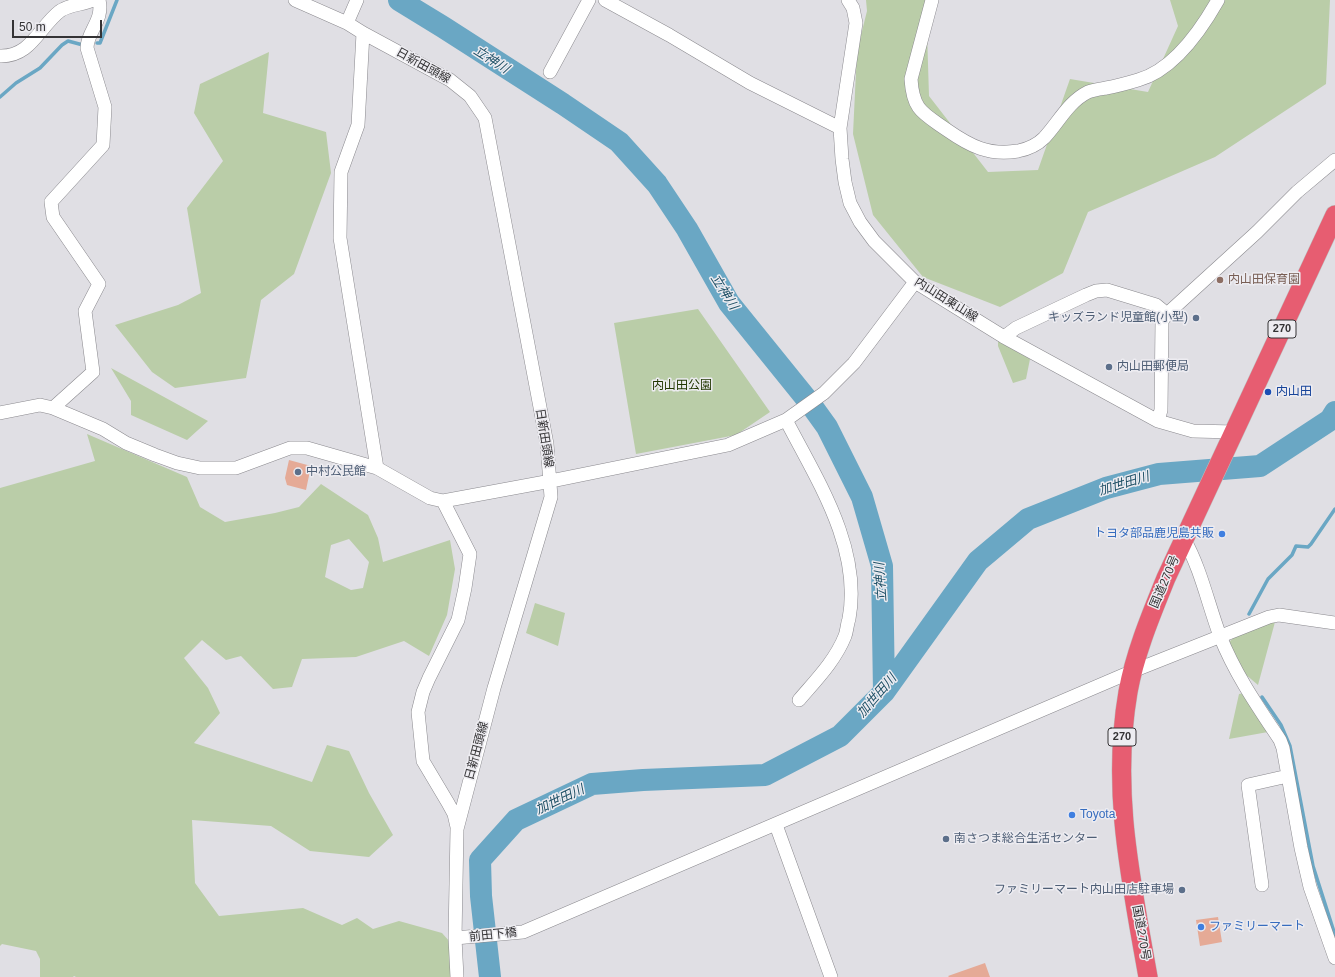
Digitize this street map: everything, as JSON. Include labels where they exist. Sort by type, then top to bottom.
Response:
[{"type":"highway","name":"国道270号","points":[[1148,977],[1128,866],[1121,802],[1120,771],[1128,691],[1142,639],[1152,610],[1335,215]]},
{"type":"street","points":[[0,56],[18,54],[26,48],[61,11],[74,5],[93,0]]},
{"type":"street","points":[[53,408],[93,372],[85,311],[99,284],[53,217],[51,202],[102,145],[105,107],[87,48],[87,42],[99,19],[99,0]]},
{"type":"street","name":"日新田頭線","points":[[295,0],[347,23],[450,80],[470,96],[485,118],[547,444],[551,497],[494,688],[457,829],[459,938],[457,977]]},
{"type":"street","points":[[550,72],[589,0]]},
{"type":"street","points":[[605,0],[669,35],[750,83],[840,128]]},
{"type":"street","name":"内山田東山線","points":[[848,0],[853,8],[856,23],[840,128],[842,159],[850,203],[860,222],[874,242],[915,282],[1004,337],[1158,421],[1193,431],[1232,438]]},
{"type":"street","points":[[932,0],[911,79],[912,92],[915,101],[921,112],[962,140],[994,153],[1031,148],[1043,138],[1071,104],[1088,92],[1141,79],[1155,72],[1177,57],[1198,33],[1218,0]]},
{"type":"street","points":[[347,23],[355,4]]},
{"type":"street","points":[[364,33],[358,125],[341,172],[340,238],[377,468]]},
{"type":"street","points":[[1158,421],[1161,410],[1162,321],[1167,314],[1257,232],[1297,192],[1335,160]]},
{"type":"street","points":[[0,413],[40,405],[53,408],[78,420],[103,429],[126,443],[154,455],[177,463],[200,468],[236,468],[290,448],[306,448],[377,468],[430,498],[443,501],[728,445],[790,417],[826,391],[854,363],[915,282]]},
{"type":"street","points":[[1004,337],[1016,328],[1096,291],[1107,290],[1156,305],[1167,314]]},
{"type":"street","points":[[790,417],[832,511],[842,537],[850,571],[851,604],[845,636],[831,663],[799,700]]},
{"type":"street","points":[[443,501],[470,554],[458,620],[429,678],[423,692],[418,712],[423,761],[454,814],[457,829]]},
{"type":"street","points":[[1184,539],[1199,571],[1220,636],[1239,677],[1280,740],[1283,748],[1301,848],[1310,887],[1335,958]]},
{"type":"street","name":"前田下橋","points":[[459,938],[521,933],[1133,671],[1269,618],[1279,616],[1335,623]]},
{"type":"street","points":[[1262,885],[1248,785],[1288,776]]},
{"type":"street","points":[[776,825],[831,977]]},
{"type":"green space","points":[[866,0],[926,0],[929,96],[988,172],[1038,170],[1070,79],[1148,92],[1178,26],[1170,0],[1330,0],[1326,84],[1215,157],[1088,212],[1063,273],[1000,307],[923,277],[873,215],[853,134],[857,51],[867,11]]},
{"type":"green space","points":[[269,52],[263,113],[326,132],[331,173],[294,274],[261,300],[246,378],[175,388],[152,372],[115,325],[178,305],[201,293],[187,208],[223,161],[194,113],[200,84]]},
{"type":"green space","name":"内山田公園","points":[[698,309],[770,412],[736,435],[636,454],[614,323]]},
{"type":"green space","points":[[998,341],[1030,359],[1026,379],[1013,383],[998,346]]},
{"type":"green space","points":[[111,368],[208,421],[187,440],[131,415],[131,401]]},
{"type":"green space","points":[[87,434],[187,477],[200,507],[225,522],[299,507],[321,484],[368,515],[378,538],[383,562],[450,540],[455,569],[447,615],[429,656],[404,641],[356,657],[302,659],[292,687],[273,689],[241,656],[226,660],[202,640],[184,658],[208,688],[220,713],[194,743],[312,782],[327,745],[349,751],[369,793],[393,835],[369,857],[310,851],[271,826],[192,820],[195,883],[219,916],[303,908],[342,925],[357,918],[373,929],[399,921],[442,933],[450,942],[453,977],[40,977],[40,959],[36,951],[2,944],[0,946],[0,488],[95,461]],"holes":[[[349,539],[369,562],[363,588],[351,590],[325,577],[331,545]]]},
{"type":"green space","points":[[535,603],[565,613],[558,646],[526,633]]},
{"type":"green space","points":[[1275,622],[1258,685],[1245,674],[1229,642],[1233,638],[1250,629]]},
{"type":"green space","points":[[1245,693],[1268,732],[1229,739],[1239,694]]},
{"type":"building","name":"中村公民館","points":[[289,460],[311,466],[306,490],[287,485],[285,478]]},
{"type":"building","points":[[1218,917],[1222,942],[1200,946],[1196,920]]},
{"type":"building","points":[[985,963],[990,977],[948,976]]},
{"type":"waterway","points":[[97,43],[100,43],[117,0]]},
{"type":"waterway","name":"立神川","points":[[399,0],[563,104],[619,142],[657,184],[687,229],[729,303],[809,402],[827,427],[862,497],[882,566],[884,692]]},
{"type":"waterway","points":[[0,97],[16,83],[40,68],[62,45],[68,41],[83,45]]},
{"type":"waterway","name":"加世田川","points":[[490,977],[481,896],[480,860],[516,820],[592,784],[643,780],[765,775],[840,736],[884,692],[978,561],[1028,519],[1106,488],[1159,474],[1260,466],[1330,420],[1335,412]]},
{"type":"waterway","points":[[1249,614],[1268,579],[1292,555],[1296,546],[1308,547],[1311,544],[1335,509]]},
{"type":"waterway","points":[[1262,697],[1281,725],[1290,746],[1313,866],[1335,935]]},
{"type":"place","name":"内山田保育園","points":[[1220,280]]},
{"type":"place","name":"キッズランド児童館(小型)","points":[[1196,318]]},
{"type":"place","name":"内山田郵便局","points":[[1109,367]]},
{"type":"place","name":"内山田","points":[[1268,392]]},
{"type":"place","name":"中村公民館","points":[[298,472]]},
{"type":"place","name":"トヨタ部品鹿児島共販","points":[[1222,534]]},
{"type":"place","name":"Toyota","points":[[1072,815]]},
{"type":"place","name":"南さつま総合生活センター","points":[[946,839]]},
{"type":"place","name":"ファミリーマート内山田店駐車場","points":[[1182,890]]},
{"type":"place","name":"ファミリーマート","points":[[1201,927]]}]
